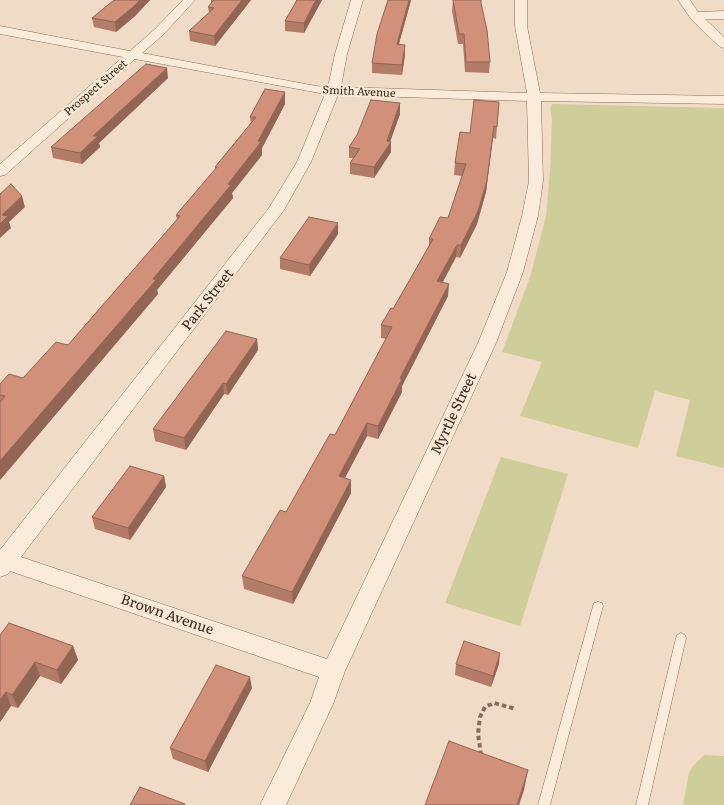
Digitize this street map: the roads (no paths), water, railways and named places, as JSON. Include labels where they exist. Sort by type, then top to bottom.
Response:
[{"type":"street","name":"Prospect Street","points":[[0,172],[159,32],[188,0]]},
{"type":"street","name":"Park Street","points":[[2,562],[266,224],[304,162],[333,92],[341,54],[357,0]]},
{"type":"street","name":"Myrtle Street","points":[[274,805],[333,671],[487,343],[508,293],[530,216],[536,181],[534,96],[521,26],[521,0]]},
{"type":"street","points":[[684,0],[695,16],[724,44]]},
{"type":"street","points":[[695,16],[724,15]]},
{"type":"street","name":"Smith Avenue","points":[[0,30],[333,92],[724,100]]},
{"type":"street","name":"Brown Avenue","points":[[2,562],[333,671]]},
{"type":"lane","points":[[544,805],[598,606]]},
{"type":"lane","points":[[642,805],[681,638]]}]
